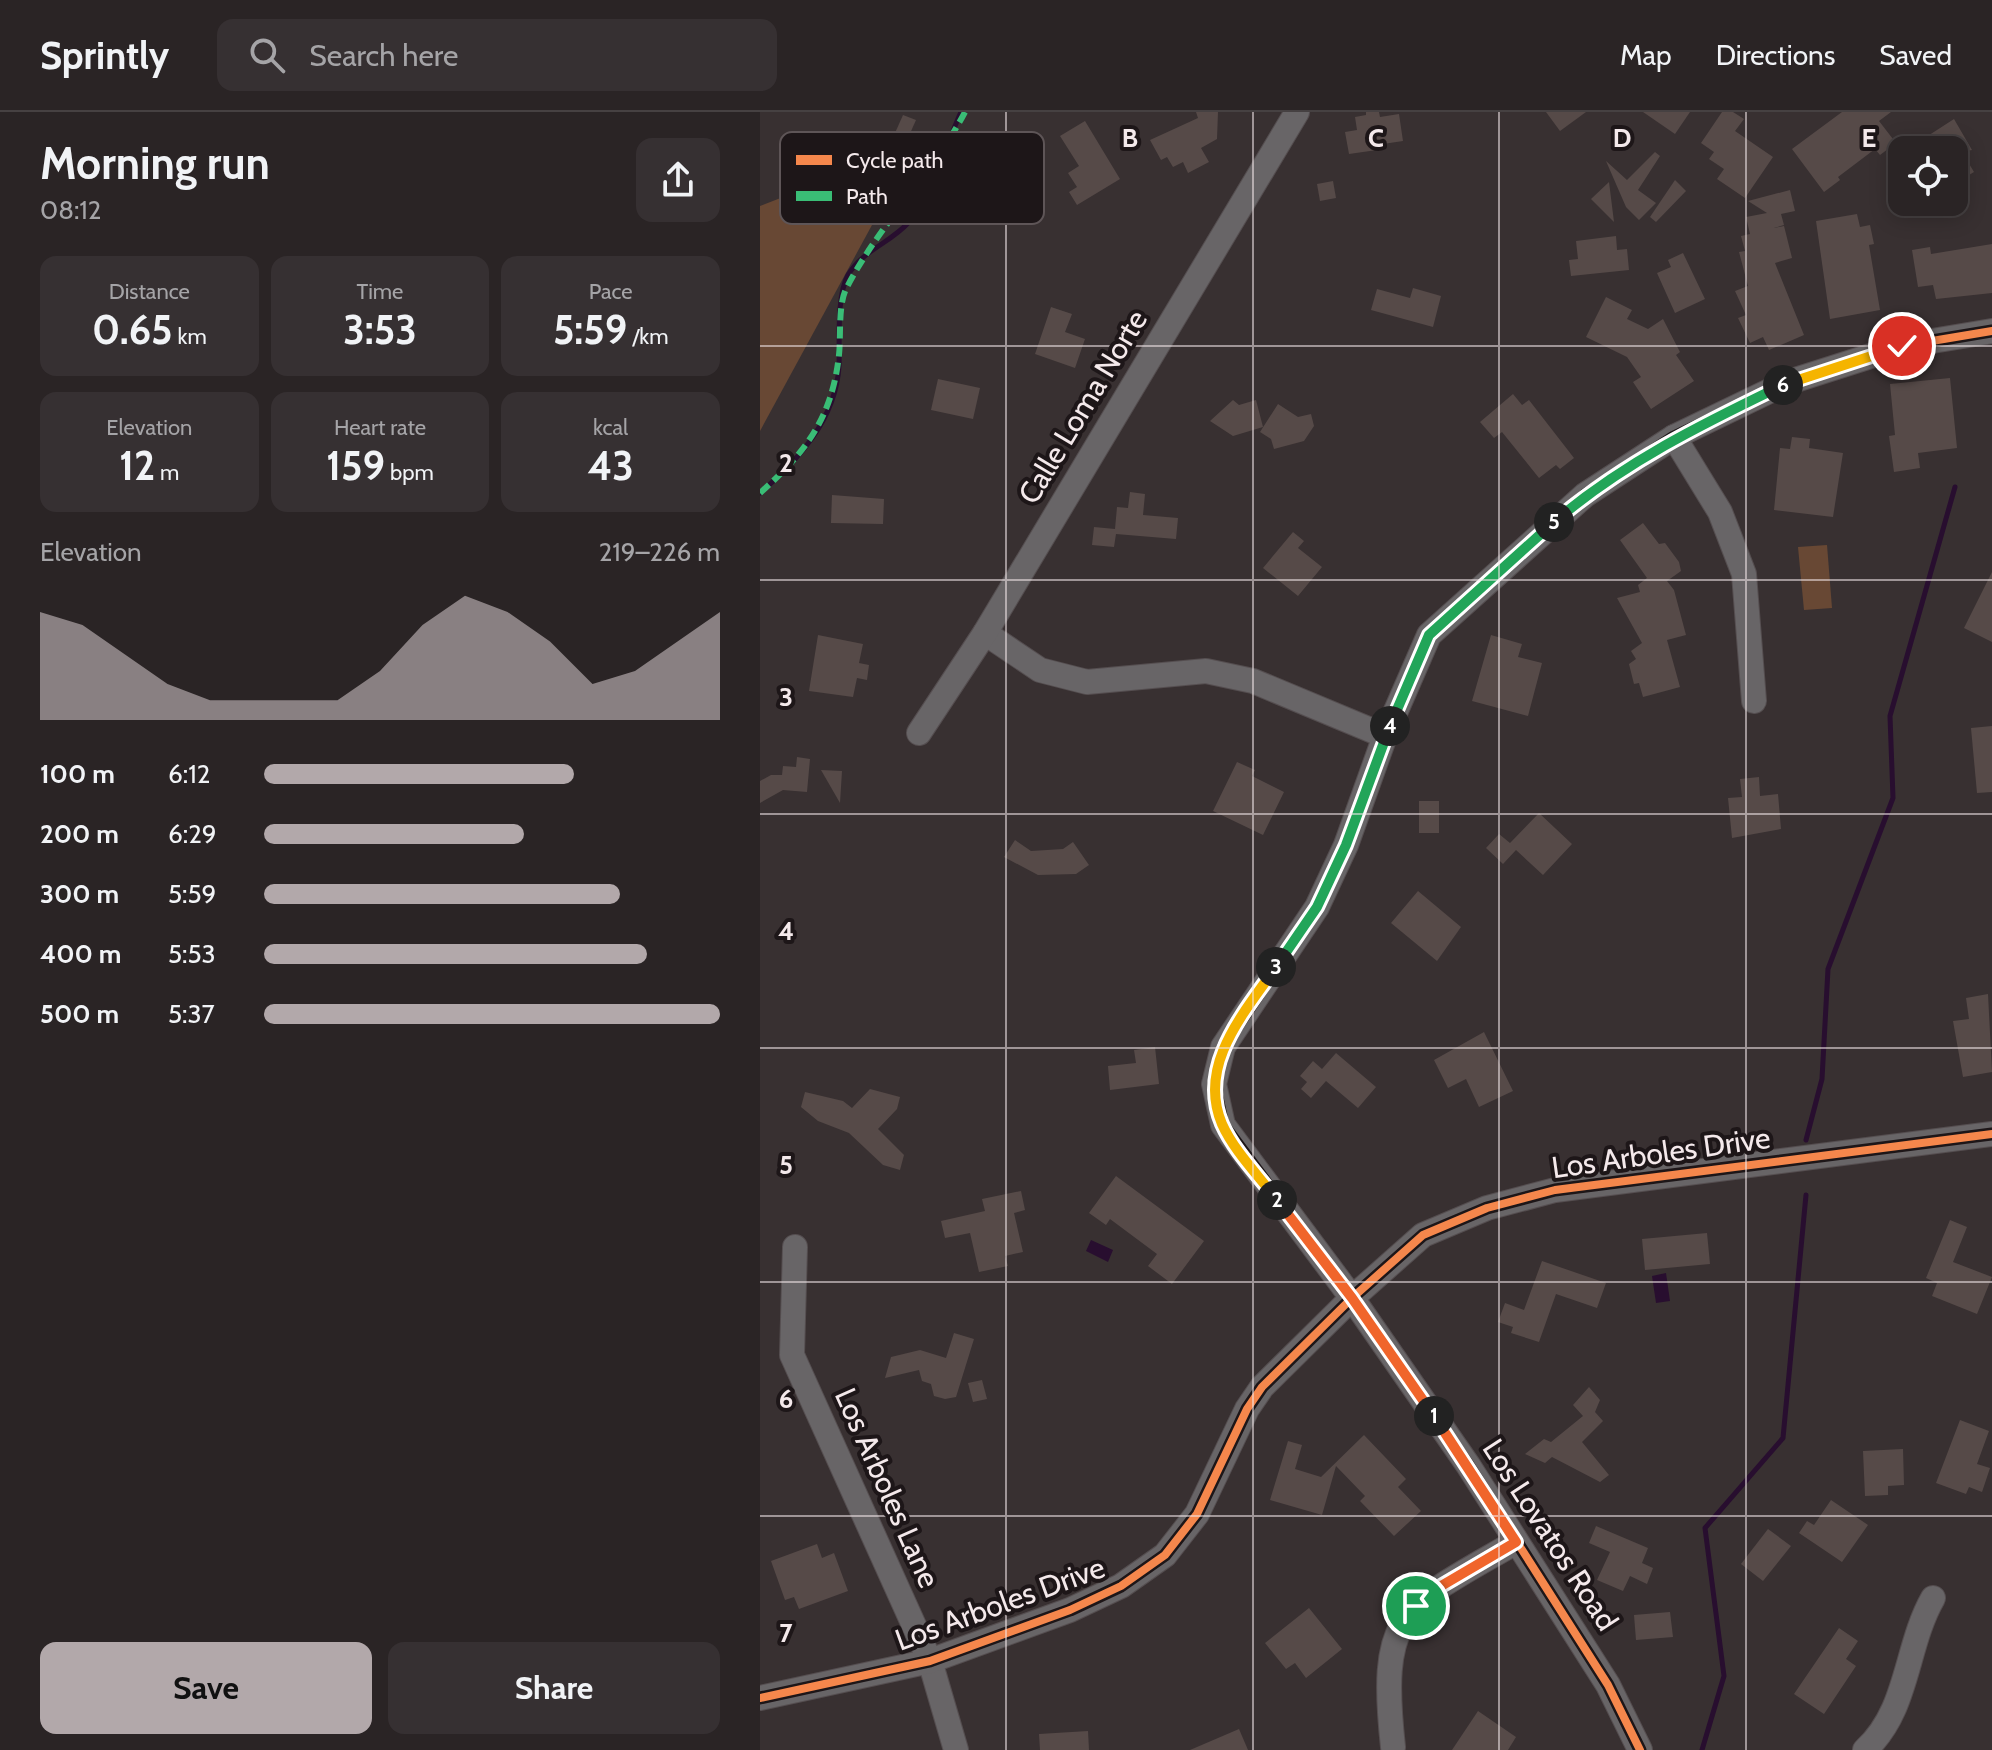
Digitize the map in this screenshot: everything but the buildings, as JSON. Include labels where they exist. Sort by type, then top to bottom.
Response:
[{"type":"street","name":"Calle Loma Norte","points":[[919,733],[985,633],[1297,112]]},
{"type":"street","name":"Los Lovatos Road","points":[[1640,1750],[1608,1685],[1468,1465],[1352,1298],[1223,1125],[1214,1084],[1223,1047],[1317,907],[1346,845],[1385,736],[1429,635],[1585,495],[1674,437],[1786,383],[1902,346],[1992,331]]},
{"type":"street","points":[[1674,437],[1720,512],[1744,574],[1754,701]]},
{"type":"street","points":[[985,633],[1040,670],[1087,682],[1206,671],[1253,681],[1385,736]]},
{"type":"street","name":"Los Arboles Drive","points":[[760,1698],[930,1661],[1070,1610],[1121,1586],[1165,1555],[1197,1514],[1247,1409],[1262,1387],[1352,1298],[1423,1235],[1487,1208],[1555,1190],[1992,1134]]},
{"type":"street","name":"Los Arboles Lane","points":[[795,1247],[792,1355],[930,1661],[956,1750]]},
{"type":"street","points":[[1393,1747],[1387,1675],[1390,1651],[1400,1627],[1425,1597],[1516,1542]]},
{"type":"street","points":[[1865,1750],[1879,1736],[1894,1712],[1918,1630],[1933,1598]]},
{"type":"shaded area","points":[[780,198],[780,224],[872,225],[760,431],[760,206]]},
{"type":"shaded area","points":[[1827,545],[1832,608],[1804,610],[1798,547]]},
{"type":"shaded area","points":[[1091,1240],[1113,1250],[1108,1262],[1086,1251]]},
{"type":"shaded area","points":[[1666,1273],[1670,1301],[1656,1303],[1652,1276]]},
{"type":"waterway","points":[[953,132],[961,112]]},
{"type":"waterway","points":[[760,493],[801,453],[831,404],[839,366],[842,295],[848,275],[861,259],[907,224]]},
{"type":"waterway","points":[[1806,1140],[1822,1079],[1828,969],[1893,798],[1890,716],[1955,487]]},
{"type":"waterway","points":[[1702,1750],[1724,1676],[1705,1528],[1783,1438],[1806,1195]]},
{"type":"marked path","points":[[954,132],[965,112]]},
{"type":"marked path","points":[[760,493],[791,463],[823,416],[839,355],[843,296],[859,265],[888,224]]},
{"type":"cycle path","points":[[1640,1750],[1608,1685],[1468,1465],[1352,1298],[1223,1125],[1214,1084],[1223,1047],[1317,907],[1346,845],[1385,736],[1429,635],[1585,495],[1674,437],[1786,383],[1902,346],[1992,331]]},
{"type":"cycle path","points":[[760,1698],[930,1661],[1070,1610],[1121,1586],[1165,1555],[1197,1514],[1247,1409],[1262,1387],[1352,1298],[1423,1235],[1487,1208],[1555,1190],[1992,1134]]},
{"type":"route","points":[[1416,1606],[1436,1589],[1516,1542],[1468,1465],[1352,1298],[1223,1125],[1214,1084],[1223,1047],[1317,907],[1346,845],[1385,736],[1429,635],[1585,495],[1674,437],[1786,383],[1902,346]]}]
